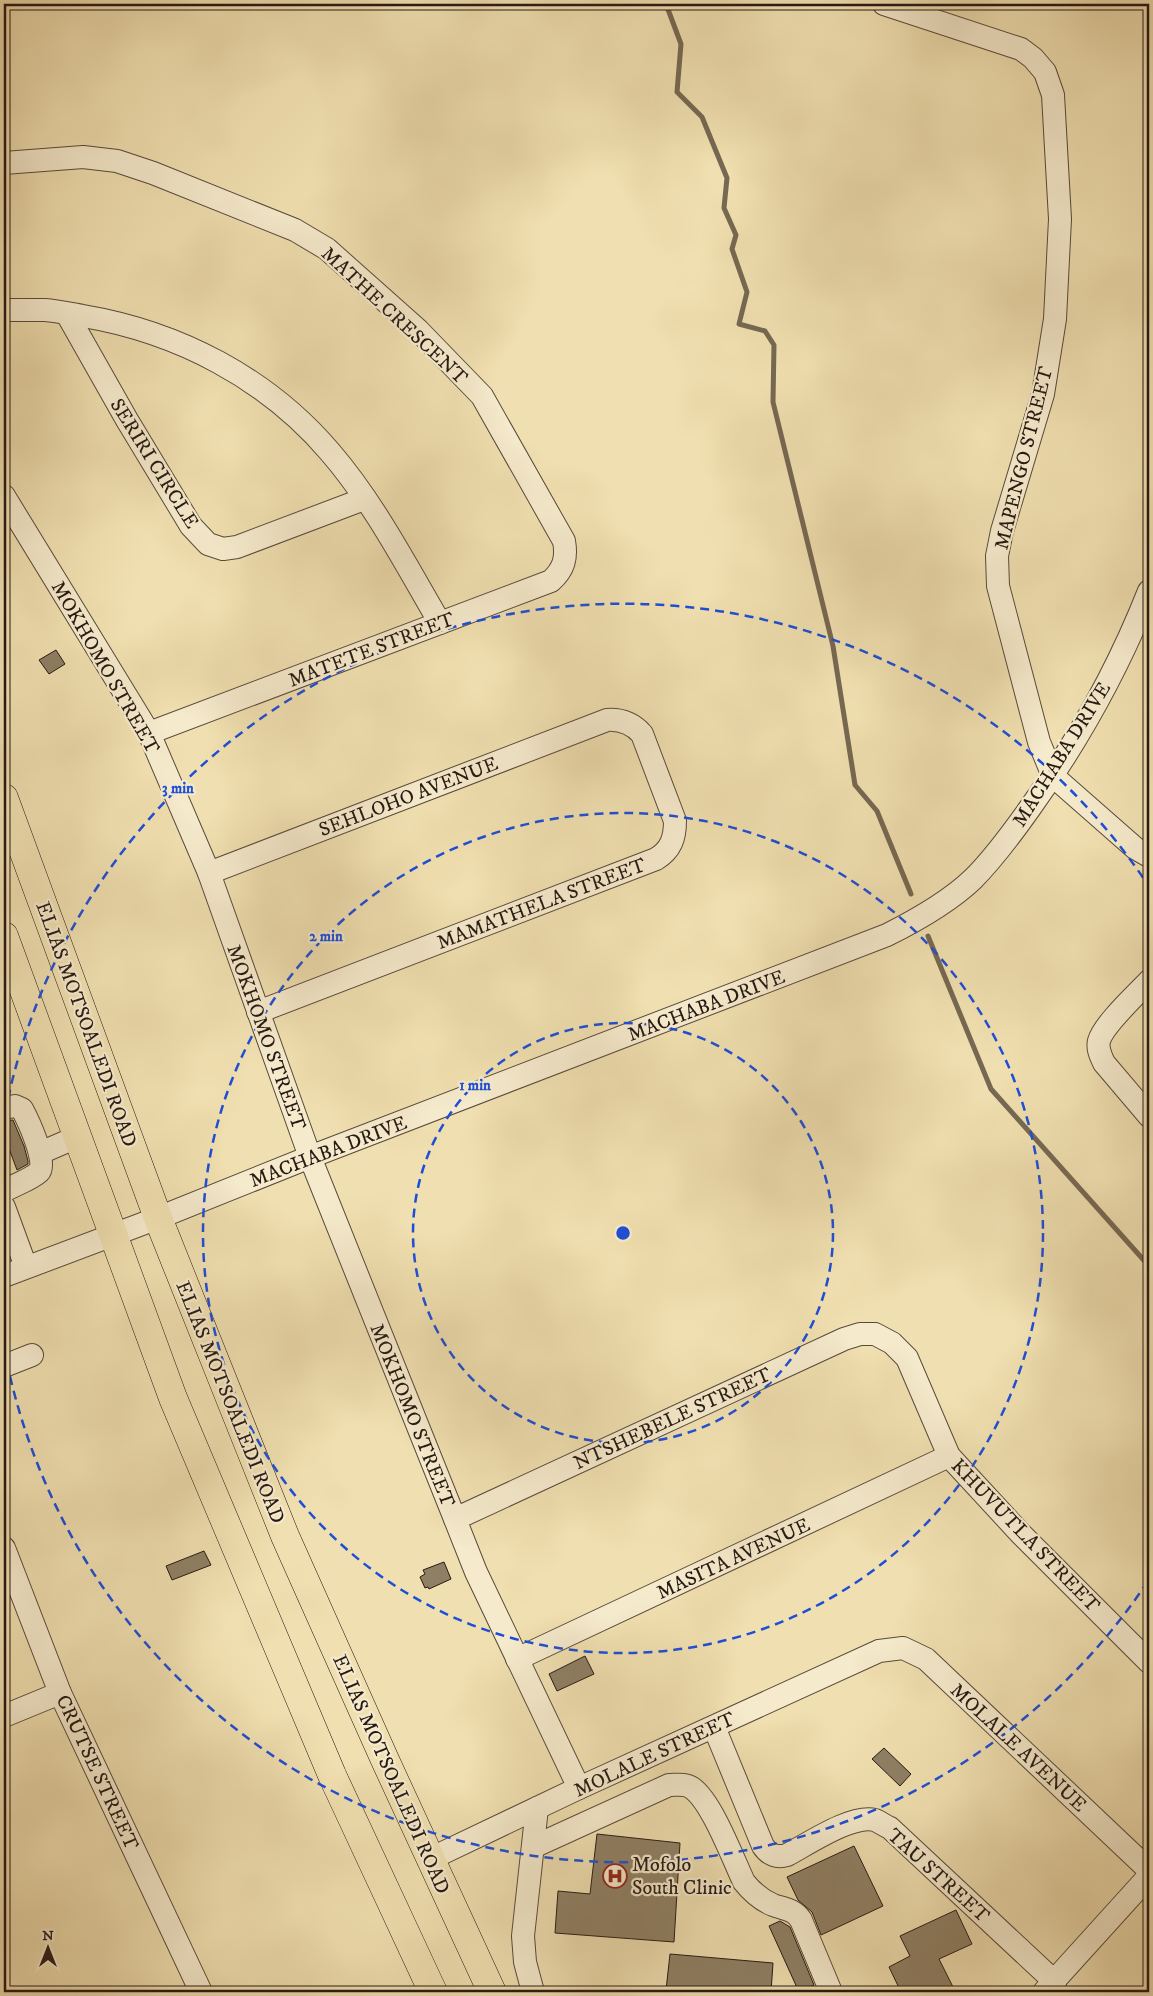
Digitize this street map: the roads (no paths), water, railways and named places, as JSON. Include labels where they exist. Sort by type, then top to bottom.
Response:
[{"type":"main road","name":"ELIAS MOTSOALEDI ROAD","points":[[4,798],[158,1218],[285,1536],[492,1992]]},
{"type":"main road","points":[[4,936],[173,1398],[332,1775],[432,1992]]},
{"type":"street","name":"MAPENGO STREET","points":[[884,4],[1021,49],[1033,58],[1045,72],[1052,95],[1060,219],[1055,319],[1043,394],[1002,530],[997,556],[997,572],[998,586],[1039,742],[1053,776]]},
{"type":"street","name":"MATHE CRESCENT","points":[[4,162],[83,156],[118,162],[153,173],[294,230],[326,249],[418,330],[482,396],[564,541]]},
{"type":"street","points":[[4,310],[47,310],[115,322],[163,336],[221,363],[256,384],[285,407],[330,451],[381,521],[440,623]]},
{"type":"street","name":"SERIRI CIRCLE","points":[[67,314],[127,420],[182,510],[192,526],[208,544],[223,550],[237,547],[364,498]]},
{"type":"street","name":"MOKHOMO STREET","points":[[4,496],[149,733],[209,873],[310,1157],[454,1519],[476,1572],[579,1788]]},
{"type":"street","name":"MATETE STREET","points":[[149,733],[551,581],[559,574],[564,563],[566,552],[564,541]]},
{"type":"street","name":"MACHABA DRIVE","points":[[4,1276],[887,935],[915,921],[972,880],[1004,844],[1053,776],[1111,674],[1149,591]]},
{"type":"street","name":"MAMATHELA STREET","points":[[258,1012],[656,859],[665,853],[672,845],[675,821],[642,734],[635,726],[627,722],[616,719],[607,720]]},
{"type":"street","name":"SEHLOHO AVENUE","points":[[209,873],[607,720]]},
{"type":"street","points":[[1053,776],[1135,848],[1149,856]]},
{"type":"street","points":[[1149,981],[1104,1030],[1099,1041],[1099,1053],[1104,1063],[1149,1116]]},
{"type":"street","points":[[4,1108],[15,1106],[22,1109],[40,1153],[42,1164],[40,1171],[5,1190],[26,1267]]},
{"type":"street","points":[[40,1153],[77,1137]]},
{"type":"street","name":"NTSHEBELE STREET","points":[[454,1519],[844,1338],[860,1334],[875,1334],[892,1343]]},
{"type":"street","name":"KHUVUTLA STREET","points":[[892,1343],[907,1358],[950,1456],[1021,1534],[1149,1662]]},
{"type":"street","points":[[4,1366],[32,1355]]},
{"type":"street","name":"MASITA AVENUE","points":[[518,1659],[950,1456]]},
{"type":"street","name":"CRUTSE STREET","points":[[4,1548],[60,1693],[200,1992]]},
{"type":"street","name":"MOLALE AVENUE","points":[[879,1652],[903,1648],[926,1659],[1149,1870]]},
{"type":"street","name":"MOLALE STREET","points":[[430,1859],[579,1788],[879,1652]]},
{"type":"street","points":[[4,1716],[60,1693]]},
{"type":"street","name":"TAU STREET","points":[[714,1727],[766,1851],[780,1857],[849,1823],[861,1820],[876,1820],[890,1828],[1049,1987]]},
{"type":"street","points":[[533,1847],[669,1785],[683,1784],[692,1788],[706,1803],[744,1882],[750,1890],[773,1905],[797,1914],[831,1992]]},
{"type":"street","points":[[533,1992],[524,1962],[523,1936],[537,1808]]},
{"type":"street","points":[[1049,1987],[1149,1876]]},
{"type":"waterway","points":[[666,4],[681,44],[677,92],[702,117],[727,178],[724,208],[736,235],[732,249],[747,292],[739,324],[765,331],[774,345],[773,402],[833,646],[855,785],[877,811],[911,894]]},
{"type":"waterway","points":[[928,936],[991,1089],[1149,1266]]},
{"type":"place","name":"Mofolo South Clinic","points":[[615,1876]]}]
